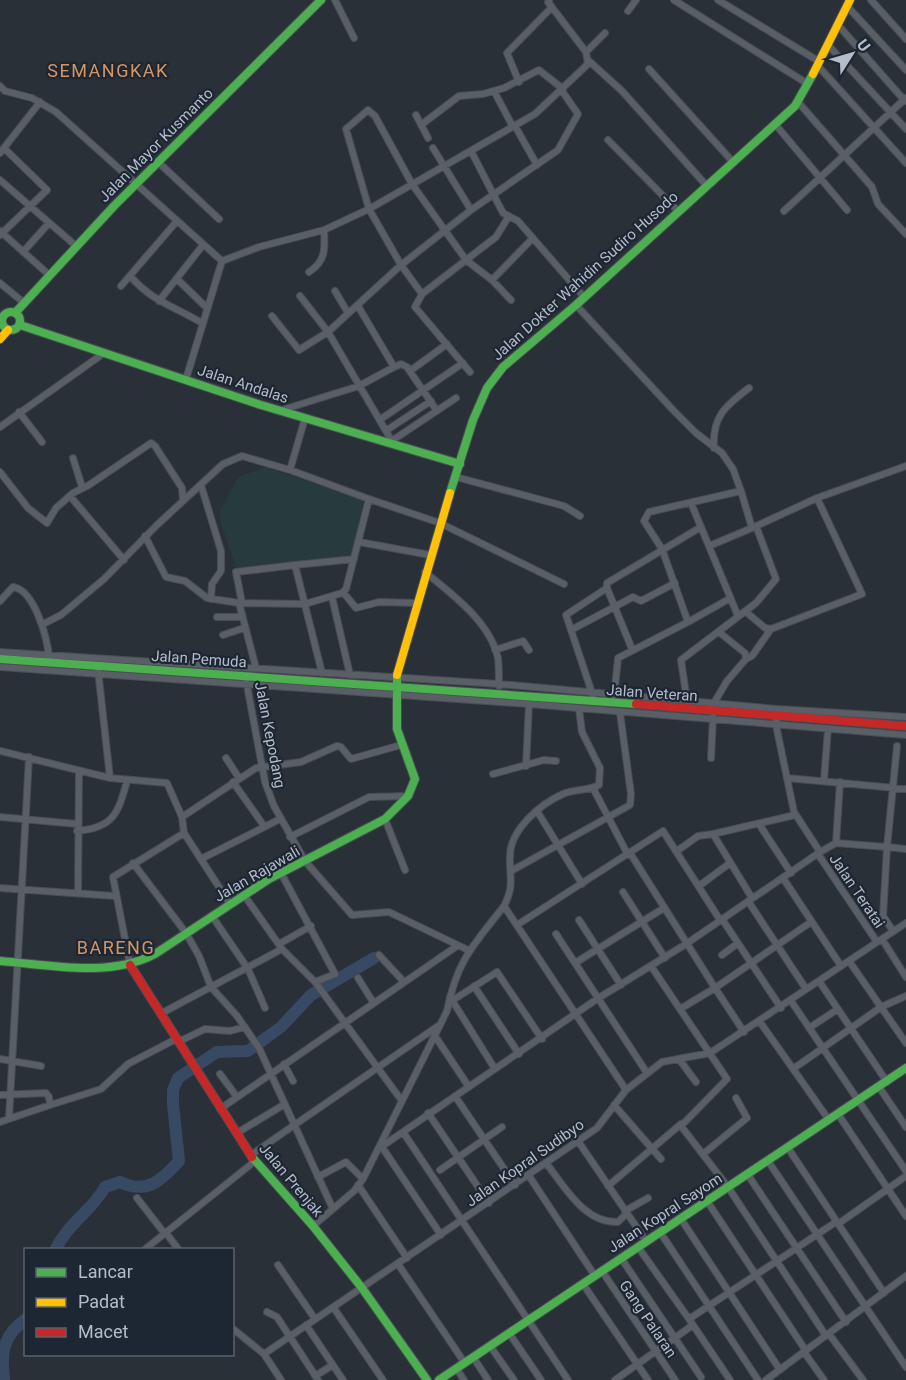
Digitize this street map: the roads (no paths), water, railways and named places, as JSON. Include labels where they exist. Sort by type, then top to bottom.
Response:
[{"type":"main road","name":"Jalan Mayor Kusmanto","points":[[15,313],[48,274],[135,185],[321,0]]},
{"type":"main road","name":"Jalan Dokter Wahidin Sudiro Husodo","points":[[396,687],[430,555],[478,406],[495,376],[798,102],[848,3]]},
{"type":"main road","points":[[0,339],[8,330],[16,329],[20,325],[20,319],[15,313],[9,312],[2,315],[2,324],[8,330]]},
{"type":"main road","name":"Jalan Andalas","points":[[20,325],[230,395],[393,442],[460,464]]},
{"type":"main road","name":"Jalan Pemuda","points":[[0,659],[49,659],[98,669],[246,680],[396,687]]},
{"type":"main road","points":[[396,687],[395,714],[401,745],[415,779],[408,796]]},
{"type":"main road","name":"Jalan Veteran","points":[[396,687],[498,688],[547,692],[556,702],[593,698],[614,699],[898,732]]},
{"type":"main road","name":"Jalan Rajawali","points":[[0,961],[134,964],[155,954],[212,915],[281,873],[385,819],[408,796]]},
{"type":"main road","name":"Jalan Prenjak","points":[[134,964],[177,1040],[253,1158],[313,1226],[362,1288],[427,1380]]},
{"type":"main road","name":"Jalan Kopral Sayom","points":[[439,1380],[906,1068]]},
{"type":"street","points":[[335,0],[354,38]]},
{"type":"street","points":[[628,10],[636,0]]},
{"type":"street","points":[[674,0],[808,84]]},
{"type":"street","points":[[718,0],[819,64],[906,163]]},
{"type":"street","points":[[871,0],[906,39]]},
{"type":"street","points":[[519,82],[507,53],[549,2],[586,52],[589,62],[622,92],[706,185]]},
{"type":"street","points":[[848,3],[906,70]]},
{"type":"street","points":[[784,211],[905,100],[838,26]]},
{"type":"street","points":[[586,52],[605,33]]},
{"type":"street","points":[[828,45],[906,129]]},
{"type":"street","points":[[222,261],[322,231],[369,209],[537,113],[589,62]]},
{"type":"street","points":[[649,69],[733,162]]},
{"type":"street","points":[[272,316],[299,350],[328,332],[401,265],[471,210],[558,150],[577,117],[577,111],[562,90],[539,70],[519,82],[494,91],[459,96],[421,126]]},
{"type":"street","points":[[3,89],[40,102],[74,127],[135,185],[222,261]]},
{"type":"street","points":[[494,91],[537,165]]},
{"type":"street","points":[[40,102],[2,151],[47,189],[1,233],[48,274]]},
{"type":"street","points":[[798,102],[872,189],[878,204],[906,234]]},
{"type":"street","points":[[422,294],[401,265],[369,209],[346,129],[368,110],[375,116],[412,184],[466,260],[492,280],[511,300]]},
{"type":"street","points":[[416,115],[428,138]]},
{"type":"street","points":[[775,124],[847,210]]},
{"type":"street","points":[[608,140],[678,211]]},
{"type":"street","points":[[433,148],[471,210]]},
{"type":"street","points":[[471,151],[504,215],[509,215],[518,221],[584,297]]},
{"type":"street","points":[[158,162],[219,219]]},
{"type":"street","points":[[0,180],[76,246]]},
{"type":"street","points":[[471,372],[415,307],[422,294],[496,237],[509,215]]},
{"type":"street","points":[[121,286],[177,221]]},
{"type":"street","points":[[23,252],[49,223]]},
{"type":"street","points":[[309,272],[318,264],[325,252],[322,231]]},
{"type":"street","points":[[492,280],[533,238]]},
{"type":"street","points":[[159,301],[203,245]]},
{"type":"street","points":[[186,379],[222,261]]},
{"type":"street","points":[[130,276],[140,288],[159,301],[178,313],[188,315],[202,323]]},
{"type":"street","points":[[177,279],[207,308]]},
{"type":"street","points":[[0,283],[23,302]]},
{"type":"street","points":[[335,291],[348,313]]},
{"type":"street","points":[[300,296],[328,332],[393,442],[456,398]]},
{"type":"street","points":[[576,305],[696,434],[730,463],[776,579],[761,598],[745,612],[681,660],[687,701]]},
{"type":"street","points":[[358,306],[394,367]]},
{"type":"street","points":[[410,371],[447,344]]},
{"type":"street","points":[[0,427],[104,352]]},
{"type":"street","points":[[381,419],[463,363]]},
{"type":"street","points":[[282,411],[359,386],[404,364],[424,389],[437,411]]},
{"type":"street","points":[[714,448],[713,434],[717,420],[734,400],[749,388]]},
{"type":"street","points":[[387,430],[431,401]]},
{"type":"street","points":[[19,412],[42,442]]},
{"type":"street","points":[[290,470],[305,418]]},
{"type":"street","points":[[0,472],[15,491],[47,523],[56,508],[70,496],[151,443],[182,488],[183,501]]},
{"type":"street","points":[[43,624],[62,615],[124,560],[145,536],[223,464],[235,457],[253,458],[441,523],[564,584]]},
{"type":"street","points":[[73,458],[82,487]]},
{"type":"street","points":[[709,546],[817,498],[906,466]]},
{"type":"street","points":[[456,477],[564,506],[580,516]]},
{"type":"street","points":[[201,485],[221,551],[221,571],[212,584],[211,599]]},
{"type":"street","points":[[182,488],[193,492]]},
{"type":"street","points":[[688,622],[662,549],[644,521],[645,515],[664,507],[741,491]]},
{"type":"street","points":[[70,496],[124,560]]},
{"type":"street","points":[[745,612],[765,628],[771,629],[862,594],[817,498]]},
{"type":"street","points":[[145,536],[166,577],[185,581],[211,599],[241,603],[305,604],[343,592],[359,542],[369,499]]},
{"type":"street","points":[[691,503],[729,600],[738,616]]},
{"type":"street","points":[[632,650],[606,583],[701,527]]},
{"type":"street","points":[[359,542],[430,555]]},
{"type":"street","points":[[256,668],[244,628],[237,572],[354,559]]},
{"type":"street","points":[[294,565],[322,673]]},
{"type":"street","points":[[425,572],[454,596],[483,628],[498,659],[498,688]]},
{"type":"street","points":[[571,630],[633,597],[641,601],[675,583]]},
{"type":"street","points":[[0,601],[13,587],[19,588],[43,624],[49,659]]},
{"type":"street","points":[[547,692],[593,698],[567,613],[607,588]]},
{"type":"street","points":[[343,592],[356,608],[379,602],[416,603]]},
{"type":"street","points":[[332,597],[350,675]]},
{"type":"street","points":[[713,712],[687,701],[614,699],[618,658],[729,600]]},
{"type":"street","points":[[217,616],[242,617]]},
{"type":"street","points":[[223,635],[244,628]]},
{"type":"street","points":[[711,758],[713,712],[727,681],[746,659],[752,656],[771,629]]},
{"type":"street","points":[[720,633],[745,653],[746,659]]},
{"type":"street","points":[[495,650],[523,641],[529,650]]},
{"type":"street","points":[[0,652],[49,659],[256,668],[350,675],[396,687],[529,704],[556,702],[567,707],[620,713],[713,712]]},
{"type":"street","points":[[0,667],[98,669],[110,777]]},
{"type":"street","name":"Jalan Kepodang","points":[[246,680],[269,792],[280,819],[305,861],[352,915],[389,912],[457,945]]},
{"type":"street","points":[[526,766],[529,704]]},
{"type":"street","points":[[313,1226],[361,1182],[380,1148],[447,1011],[451,998],[451,986],[468,950],[504,906],[513,884],[510,856],[515,838],[537,811],[563,794],[593,788],[600,783],[600,768],[582,732],[579,709]]},
{"type":"street","points":[[511,871],[608,818],[631,802],[620,713]]},
{"type":"street","points":[[677,851],[698,836],[795,815],[776,717],[828,729],[898,732],[906,735]]},
{"type":"street","points":[[893,931],[883,916],[887,847],[898,732],[906,717]]},
{"type":"street","points":[[824,780],[828,729]]},
{"type":"street","points":[[182,817],[236,780],[262,766],[301,762],[337,746],[341,747],[351,759],[401,745]]},
{"type":"street","points":[[0,752],[127,781],[157,781],[169,785],[182,817],[184,833],[230,904]]},
{"type":"street","points":[[9,1118],[29,757]]},
{"type":"street","points":[[226,758],[236,780],[264,826]]},
{"type":"street","points":[[493,774],[544,760],[556,761]]},
{"type":"street","points":[[78,771],[78,894]]},
{"type":"street","points":[[787,778],[906,789]]},
{"type":"street","points":[[0,817],[95,830],[105,825],[119,805],[127,781]]},
{"type":"street","points":[[836,843],[840,782]]},
{"type":"street","points":[[593,788],[629,854],[744,1032]]},
{"type":"street","points":[[290,837],[369,797],[408,796]]},
{"type":"street","points":[[537,811],[582,884]]},
{"type":"street","name":"Jalan Teratai","points":[[795,815],[906,977]]},
{"type":"street","points":[[201,859],[280,819]]},
{"type":"street","points":[[385,819],[405,870]]},
{"type":"street","points":[[759,824],[791,873]]},
{"type":"street","points":[[517,925],[663,831],[781,1008]]},
{"type":"street","points":[[134,964],[115,896],[113,877],[133,862],[184,833]]},
{"type":"street","points":[[713,834],[750,900],[806,989]]},
{"type":"street","points":[[380,1148],[428,1113],[542,1039],[597,999],[665,958],[836,843],[906,849]]},
{"type":"street","points":[[133,862],[186,933],[199,956],[211,987],[245,1027],[259,1048],[333,1209]]},
{"type":"street","points":[[699,886],[730,863]]},
{"type":"street","points":[[281,873],[335,974],[318,985]]},
{"type":"street","points":[[783,878],[841,966]]},
{"type":"street","points":[[0,888],[115,896]]},
{"type":"street","points":[[623,892],[665,958]]},
{"type":"street","points":[[244,895],[280,947],[318,985],[402,1101]]},
{"type":"street","points":[[504,906],[626,1090]]},
{"type":"street","points":[[575,963],[664,908]]},
{"type":"street","points":[[212,915],[248,969],[265,1008]]},
{"type":"street","points":[[579,920],[621,985]]},
{"type":"street","points":[[680,1009],[715,988],[811,922]]},
{"type":"street","name":"Jalan Kopral Sudibyo","points":[[264,1354],[597,1128],[626,1090],[662,1062],[710,1053],[781,1008],[906,922]]},
{"type":"street","points":[[162,1013],[248,969],[311,927]]},
{"type":"street","points":[[556,934],[647,1073]]},
{"type":"street","points":[[722,955],[738,943]]},
{"type":"street","points":[[220,1109],[344,1021],[457,945],[468,950]]},
{"type":"street","points":[[379,956],[404,982]]},
{"type":"street","points":[[849,961],[906,1043]]},
{"type":"street","points":[[608,1186],[681,1124],[727,1081],[651,966]]},
{"type":"street","points":[[451,998],[494,973],[499,974],[542,1039]]},
{"type":"street","points":[[358,978],[373,1002]]},
{"type":"street","points":[[819,981],[887,1082]]},
{"type":"street","points":[[474,986],[519,1054]]},
{"type":"street","points":[[793,1069],[882,1007],[906,996]]},
{"type":"street","points":[[451,998],[495,1068]]},
{"type":"street","points":[[791,1001],[906,1171]]},
{"type":"street","points":[[809,1028],[838,1009]]},
{"type":"street","points":[[760,1022],[829,1120]]},
{"type":"street","points":[[147,1248],[294,1126],[439,1025]]},
{"type":"street","points":[[0,1122],[101,1089],[131,1062],[205,1029],[230,1031],[245,1027]]},
{"type":"street","points":[[435,1036],[468,1087]]},
{"type":"street","points":[[0,1059],[41,1066]]},
{"type":"street","points":[[679,1059],[696,1082]]},
{"type":"street","points":[[284,1064],[293,1081]]},
{"type":"street","points":[[219,1074],[237,1097]]},
{"type":"street","points":[[879,1087],[906,1127]]},
{"type":"street","points":[[0,1095],[46,1093],[50,1105]]},
{"type":"street","points":[[455,1096],[515,1185]]},
{"type":"street","points":[[703,1154],[747,1118],[736,1098]]},
{"type":"street","points":[[237,1133],[285,1104]]},
{"type":"street","points":[[614,1104],[661,1159]]},
{"type":"street","points":[[428,1113],[489,1203]]},
{"type":"street","points":[[838,1114],[906,1216]]},
{"type":"street","points":[[681,1124],[728,1187],[827,1335],[863,1380]]},
{"type":"street","points":[[440,1170],[502,1127]]},
{"type":"street","points":[[403,1132],[568,1380]]},
{"type":"street","points":[[578,1141],[626,1212],[642,1244],[730,1380]]},
{"type":"street","points":[[380,1148],[441,1235]]},
{"type":"street","points":[[788,1148],[884,1293]]},
{"type":"street","points":[[768,1161],[906,1367]]},
{"type":"street","points":[[318,1177],[346,1162],[361,1182],[407,1258]]},
{"type":"street","points":[[546,1163],[571,1195],[594,1216],[618,1222],[626,1212],[648,1198]]},
{"type":"street","points":[[748,1175],[846,1322]]},
{"type":"street","name":"Gang Palaran","points":[[529,1176],[675,1380]]},
{"type":"street","points":[[615,1380],[675,1338],[710,1306],[906,1176]]},
{"type":"street","points":[[137,1198],[177,1248]]},
{"type":"street","points":[[707,1201],[824,1380]]},
{"type":"street","points":[[681,1218],[780,1370]]},
{"type":"street","points":[[660,1232],[758,1380]]},
{"type":"street","points":[[621,1258],[701,1377]]},
{"type":"street","points":[[398,1264],[464,1362]]},
{"type":"street","points":[[278,1265],[315,1319]]},
{"type":"street","points":[[766,1380],[865,1309],[906,1276]]},
{"type":"street","points":[[583,1284],[648,1380]]},
{"type":"street","points":[[333,1307],[383,1380]]},
{"type":"street","points":[[267,1312],[277,1317],[316,1378],[333,1365]]},
{"type":"street","points":[[306,1325],[343,1380]]},
{"type":"street","points":[[234,1330],[264,1354],[281,1380]]},
{"type":"street","points":[[508,1333],[541,1380]]},
{"type":"street","points":[[490,1346],[514,1380]]},
{"type":"street","points":[[473,1357],[488,1380]]},
{"type":"street","points":[[456,1368],[464,1380]]},
{"type":"waterway","points":[[56,1248],[105,1187],[120,1182],[138,1187],[153,1184],[179,1161],[173,1104],[173,1090],[178,1078],[217,1052],[248,1051],[281,1027],[311,995],[374,958]]},
{"type":"waterway","points":[[4,1380],[5,1346],[12,1332],[24,1320]]},
{"type":"district","name":"SEMANGKAK","points":[[108,71]]},
{"type":"district","name":"BARENG","points":[[116,948]]}]
